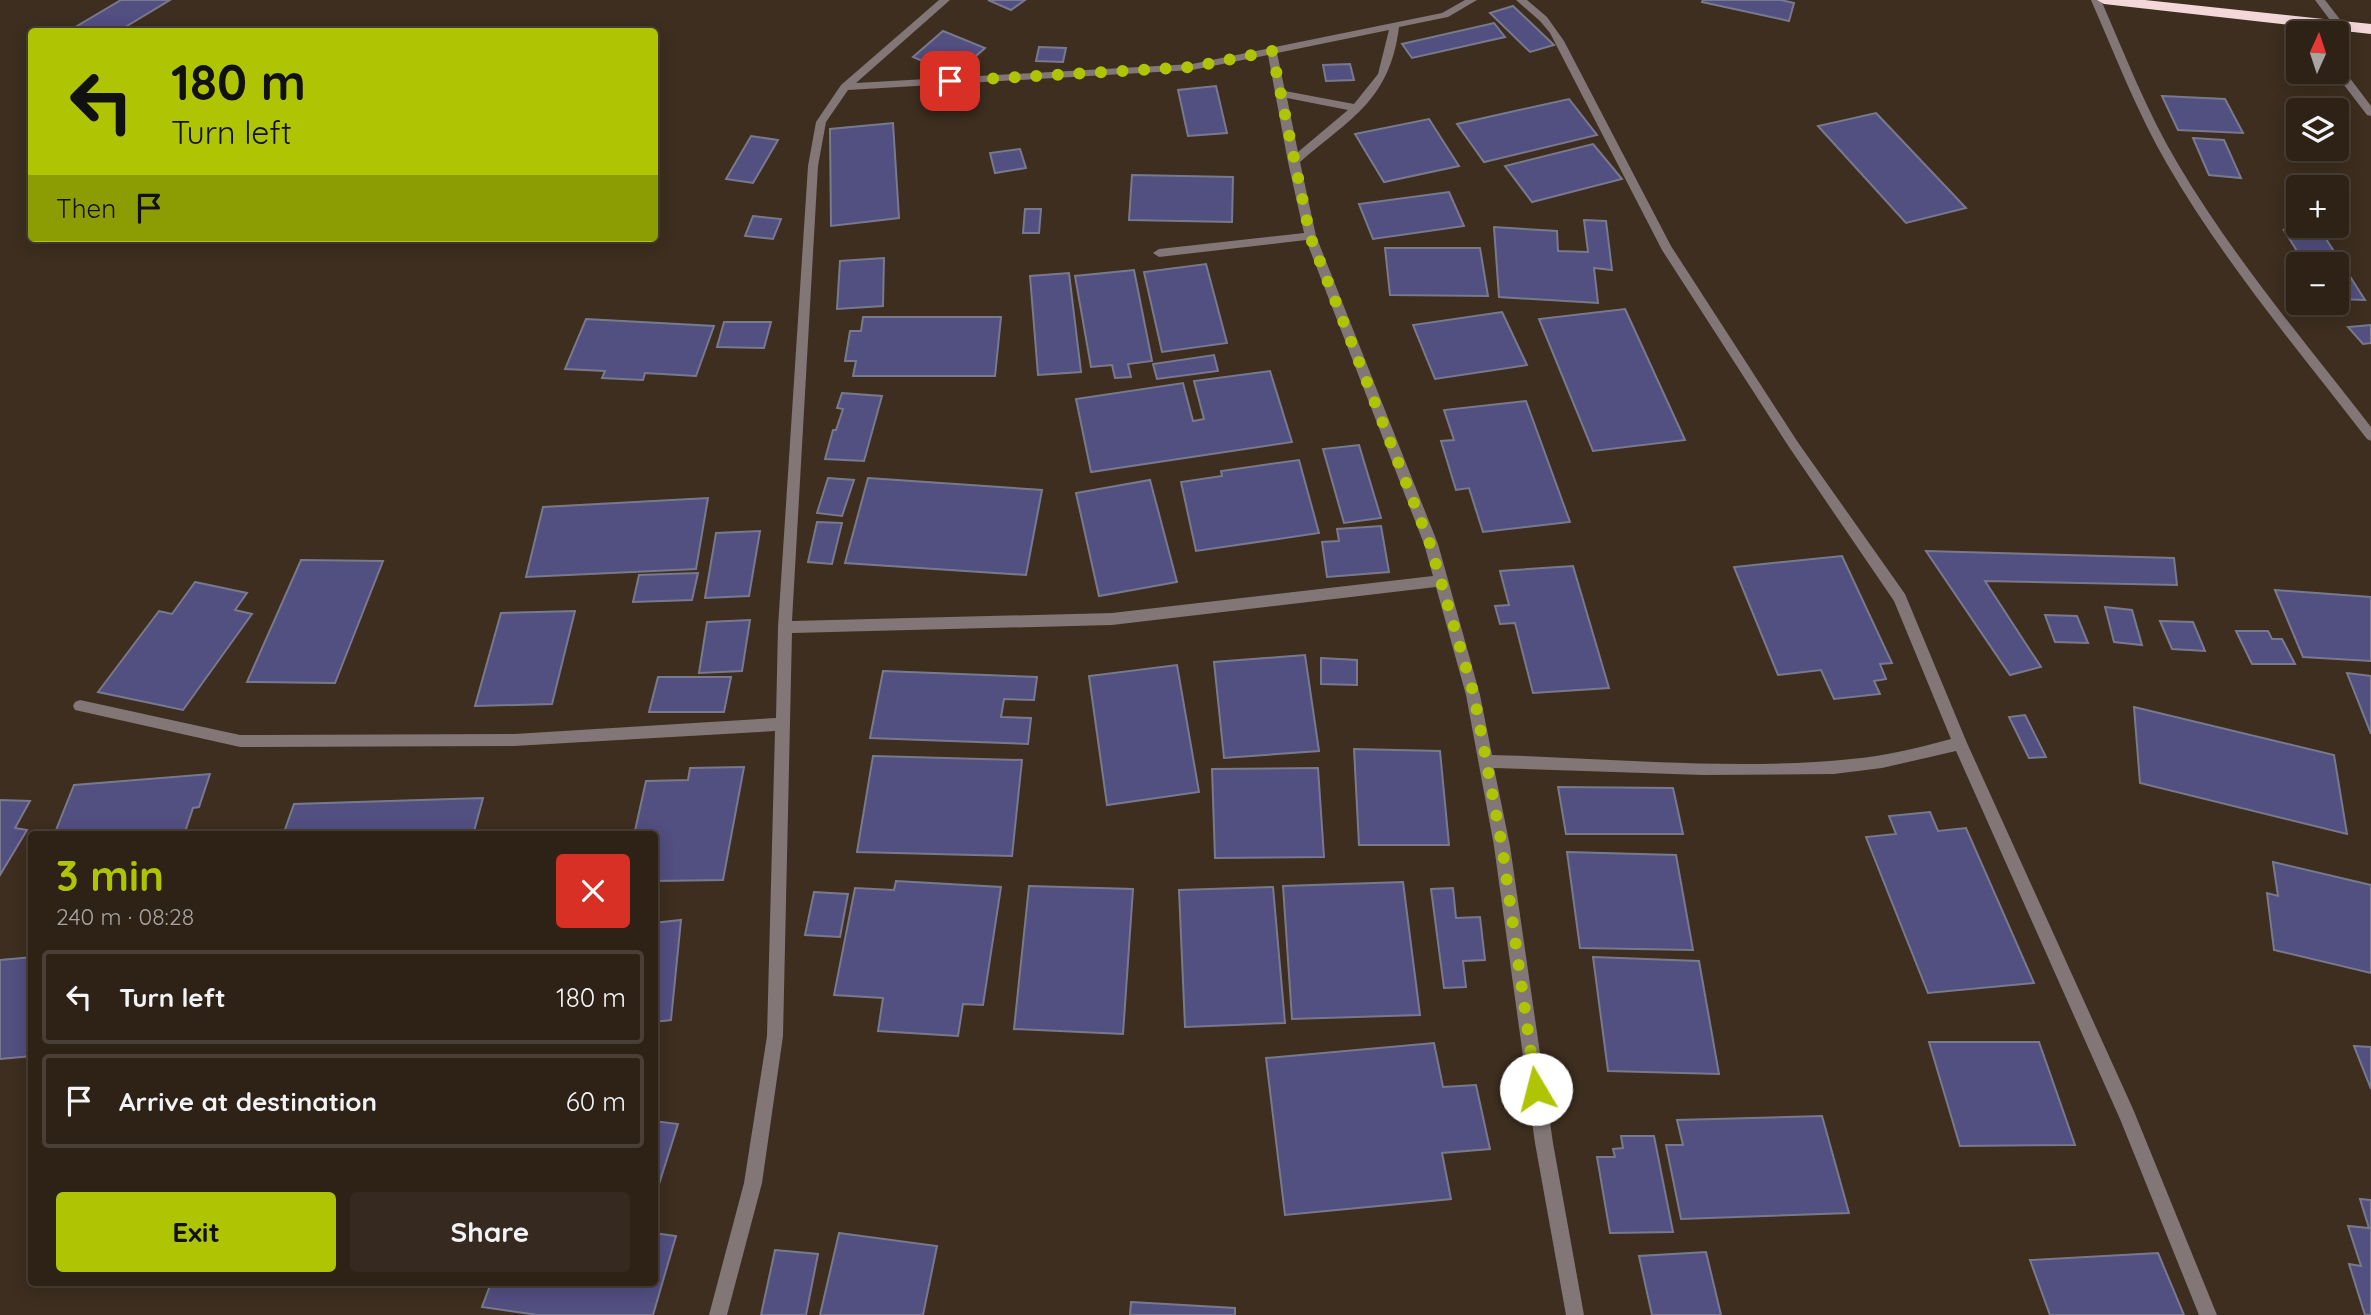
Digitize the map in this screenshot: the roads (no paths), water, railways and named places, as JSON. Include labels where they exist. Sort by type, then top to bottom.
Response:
[{"type":"highway","points":[[2104,0],[2286,25]]},
{"type":"highway","points":[[2349,27],[2371,29]]},
{"type":"street","points":[[718,1315],[753,1183],[775,1036],[785,627],[813,166],[821,122],[845,87],[945,0]]},
{"type":"street","points":[[845,87],[1192,67],[1445,15],[1472,0]]},
{"type":"street","points":[[1521,0],[1542,15],[1558,34],[1567,59],[1666,247],[1793,444],[1900,598],[1960,743],[2127,1115],[2208,1315]]},
{"type":"street","points":[[2096,0],[2128,75],[2182,181],[2257,289],[2371,436]]},
{"type":"street","points":[[2320,0],[2336,21]]},
{"type":"street","points":[[1293,162],[1355,108],[1382,77],[1391,50],[1394,26]]},
{"type":"street","points":[[1272,51],[1310,236],[1430,544],[1474,695],[1502,846],[1544,1143],[1575,1315]]},
{"type":"street","points":[[2349,84],[2371,113]]},
{"type":"street","points":[[1280,93],[1355,108]]},
{"type":"street","points":[[1158,253],[1310,236]]},
{"type":"street","points":[[785,627],[1112,619],[1441,581]]},
{"type":"street","points":[[80,706],[240,741],[514,740],[783,724]]},
{"type":"street","points":[[1485,761],[1727,768],[1836,767],[1918,754],[1960,743]]}]
